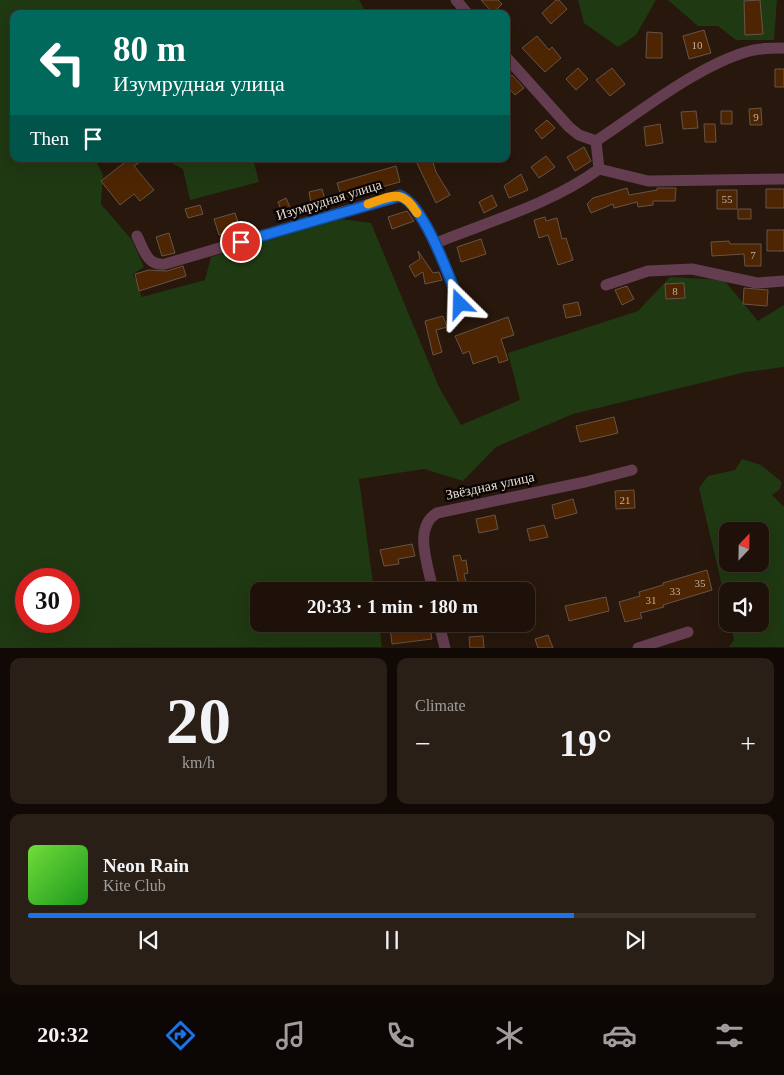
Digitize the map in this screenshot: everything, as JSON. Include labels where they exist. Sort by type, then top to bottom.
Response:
[{"type":"street","points":[[456,0],[465,10]]},
{"type":"street","points":[[596,141],[692,78],[731,57],[761,48],[784,48]]},
{"type":"street","points":[[510,61],[569,127],[579,135],[596,141]]},
{"type":"street","points":[[596,141],[599,169]]},
{"type":"street","points":[[436,243],[558,194],[578,184],[599,169],[648,181],[784,179]]},
{"type":"street","name":"Изумрудная улица","points":[[137,236],[151,262],[158,265],[165,264],[400,196],[411,203],[436,243],[460,304]]},
{"type":"street","points":[[606,284],[648,271],[692,269],[757,283],[784,281]]},
{"type":"street","name":"Звёздная улица","points":[[431,582],[423,535],[424,525],[430,517],[437,513],[585,482],[632,470]]},
{"type":"street","points":[[441,632],[445,648]]},
{"type":"street","points":[[638,648],[688,632]]},
{"type":"green space","points":[[0,0],[359,0],[365,10],[10,10],[10,162],[96,162],[103,175],[101,204],[132,240],[144,267],[133,274],[142,297],[205,280],[211,257],[341,219],[371,223],[439,387],[461,425],[520,400],[508,353],[638,311],[670,277],[724,280],[758,321],[784,305],[784,367],[746,372],[573,414],[496,447],[463,481],[424,469],[359,479],[373,582],[250,582],[250,632],[380,632],[382,647],[0,648]]},
{"type":"green space","points":[[578,0],[656,0],[636,35],[618,47],[584,23]]},
{"type":"green space","points":[[668,0],[777,0],[774,40],[736,40],[718,26],[698,26]]},
{"type":"green space","points":[[170,162],[254,162],[259,182],[190,200],[183,169]]},
{"type":"green space","points":[[742,459],[761,465],[782,482],[780,489],[772,495],[784,507],[784,647],[729,647],[734,640],[732,632],[769,632],[769,582],[721,582],[699,488],[708,476],[735,470]]},
{"type":"building","points":[[481,0],[498,0],[502,4],[496,10],[490,10]]},
{"type":"building","points":[[556,0],[559,0],[567,9],[551,24],[542,13]]},
{"type":"building","points":[[760,0],[763,34],[745,35],[744,1]]},
{"type":"building","points":[[704,30],[711,53],[689,59],[683,36]]},
{"type":"building","points":[[647,32],[662,33],[662,58],[646,58]]},
{"type":"building","points":[[537,36],[549,50],[552,47],[561,58],[545,72],[522,48]]},
{"type":"building","points":[[578,68],[588,79],[576,90],[566,79]]},
{"type":"building","points":[[612,68],[625,84],[610,96],[596,80]]},
{"type":"building","points":[[775,69],[784,69],[784,87],[775,87]]},
{"type":"building","points":[[512,75],[524,88],[515,95],[510,89],[510,76]]},
{"type":"building","points":[[761,108],[762,125],[750,125],[749,109]]},
{"type":"building","points":[[696,111],[698,128],[683,129],[681,112]]},
{"type":"building","points":[[721,111],[732,111],[732,124],[721,124]]},
{"type":"building","points":[[547,120],[555,128],[542,139],[535,130]]},
{"type":"building","points":[[660,124],[663,143],[646,146],[644,127]]},
{"type":"building","points":[[704,124],[715,124],[716,142],[705,142]]},
{"type":"building","points":[[584,147],[591,161],[575,171],[567,157]]},
{"type":"building","points":[[546,156],[555,167],[539,178],[531,167]]},
{"type":"building","points":[[125,162],[140,162],[134,166],[154,190],[140,201],[134,194],[120,205],[101,181]]},
{"type":"building","points":[[416,162],[433,162],[436,172],[450,195],[436,203]]},
{"type":"building","points":[[396,166],[400,182],[355,194],[356,197],[343,202],[337,183]]},
{"type":"building","points":[[521,174],[528,190],[509,198],[504,186]]},
{"type":"building","points":[[627,188],[629,195],[657,190],[657,188],[676,188],[675,201],[653,201],[653,205],[638,207],[637,202],[614,208],[613,204],[591,213],[587,204],[593,198]]},
{"type":"building","points":[[322,189],[325,200],[311,203],[309,192]]},
{"type":"building","points":[[766,189],[784,189],[784,208],[766,208]]},
{"type":"building","points":[[717,190],[737,190],[737,209],[717,209]]},
{"type":"building","points":[[492,195],[497,206],[484,213],[479,202]]},
{"type":"building","points":[[286,198],[293,214],[284,217],[278,202]]},
{"type":"building","points":[[200,205],[203,214],[188,218],[185,209]]},
{"type":"building","points":[[738,209],[751,209],[751,219],[738,219]]},
{"type":"building","points":[[407,211],[414,221],[392,229],[388,217]]},
{"type":"building","points":[[235,213],[240,228],[219,235],[214,219]]},
{"type":"building","points":[[545,217],[546,221],[557,218],[562,239],[566,238],[573,260],[558,265],[548,235],[539,238],[534,220]]},
{"type":"building","points":[[767,230],[784,230],[784,251],[767,251]]},
{"type":"building","points":[[169,233],[175,253],[162,256],[156,237]]},
{"type":"building","points":[[481,239],[486,254],[461,262],[457,247]]},
{"type":"building","points":[[729,241],[730,244],[761,244],[761,266],[745,266],[744,254],[712,256],[711,242]]},
{"type":"building","points":[[418,251],[433,273],[439,272],[442,280],[425,284],[423,272],[415,277],[409,266],[420,259]]},
{"type":"building","points":[[183,266],[186,276],[139,291],[135,274],[149,270],[167,271]]},
{"type":"building","points":[[684,283],[685,298],[666,299],[665,284]]},
{"type":"building","points":[[627,286],[634,299],[622,305],[615,290]]},
{"type":"building","points":[[744,288],[768,290],[767,306],[743,304]]},
{"type":"building","points":[[578,302],[581,315],[566,318],[563,305]]},
{"type":"building","points":[[443,316],[447,327],[436,330],[442,352],[433,355],[425,321]]},
{"type":"building","points":[[508,317],[514,335],[501,339],[508,360],[499,363],[497,356],[473,364],[469,351],[463,354],[455,336]]},
{"type":"building","points":[[614,417],[618,433],[580,442],[576,426]]},
{"type":"building","points":[[634,490],[635,508],[616,509],[615,491]]},
{"type":"building","points":[[573,499],[577,513],[555,519],[552,505]]},
{"type":"building","points":[[495,515],[498,529],[479,533],[476,519]]},
{"type":"building","points":[[544,525],[548,537],[530,541],[527,529]]},
{"type":"building","points":[[412,544],[415,556],[398,559],[399,564],[384,566],[380,550]]},
{"type":"building","points":[[460,555],[462,561],[466,560],[468,573],[464,574],[466,582],[458,582],[453,556]]},
{"type":"building","points":[[707,570],[712,590],[663,605],[664,607],[640,613],[642,618],[625,622],[619,602],[640,596],[639,592],[663,585],[663,583]]},
{"type":"building","points":[[606,597],[609,611],[569,621],[565,606]]},
{"type":"building","points":[[391,632],[431,632],[432,639],[392,644]]},
{"type":"building","points":[[548,635],[553,648],[538,648],[535,639]]},
{"type":"building","points":[[483,636],[484,648],[470,648],[469,637]]},
{"type":"slow traffic","points":[[368,204],[393,196],[400,196],[406,198],[411,203],[417,213]]},
{"type":"route","points":[[241,242],[393,196],[400,196],[406,198],[411,203],[436,243],[460,304]]}]
